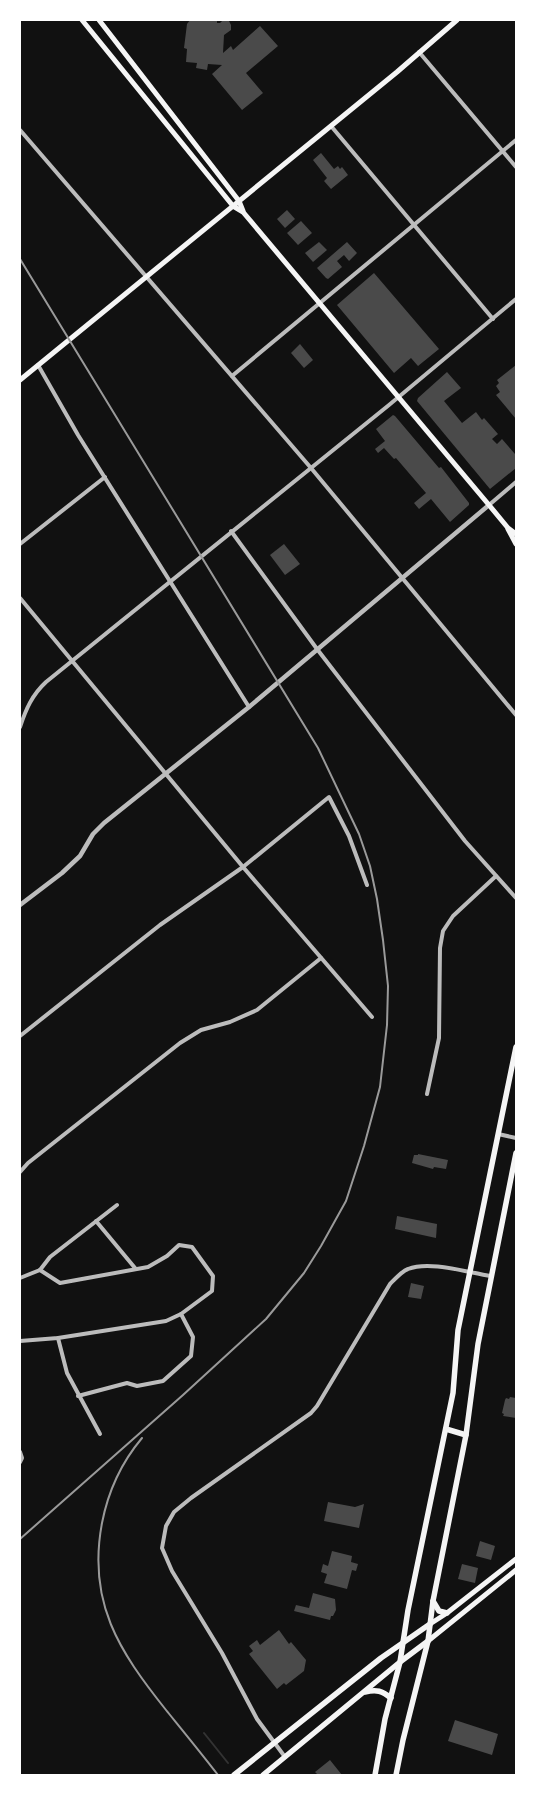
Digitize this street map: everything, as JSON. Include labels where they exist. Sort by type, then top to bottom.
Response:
[{"type":"main road","points":[[82,20],[233,206],[243,212],[488,505],[508,528],[516,534]]},
{"type":"main road","points":[[99,20],[240,200],[243,212]]},
{"type":"main road","points":[[20,380],[331,126],[457,20]]},
{"type":"main road","points":[[508,528],[516,544]]},
{"type":"main road","points":[[375,1775],[385,1719],[400,1662],[408,1610],[453,1393],[458,1330],[516,1047]]},
{"type":"main road","points":[[396,1775],[428,1641],[433,1601],[466,1435],[478,1344],[516,1153]]},
{"type":"main road","points":[[446,1429],[466,1435]]},
{"type":"main road","points":[[234,1775],[402,1643],[447,1613],[516,1559]]},
{"type":"main road","points":[[263,1775],[400,1662],[516,1570]]},
{"type":"main road","points":[[433,1601],[439,1611],[447,1613]]},
{"type":"main road","points":[[363,1692],[377,1690],[384,1692],[391,1698]]},
{"type":"street","points":[[420,52],[516,167]]},
{"type":"street","points":[[331,126],[492,319]]},
{"type":"street","points":[[20,130],[311,468],[516,716]]},
{"type":"street","points":[[232,376],[516,140]]},
{"type":"street","points":[[20,727],[28,706],[37,691],[72,660],[399,397],[516,299]]},
{"type":"street","points":[[38,365],[78,434],[248,707]]},
{"type":"street","points":[[20,544],[105,477]]},
{"type":"street","points":[[20,905],[62,873],[80,856],[93,834],[104,823],[248,707],[516,482]]},
{"type":"street","points":[[232,531],[317,649],[465,841],[516,898]]},
{"type":"street","points":[[20,598],[243,868],[372,1017]]},
{"type":"street","points":[[20,1036],[160,925],[243,868],[329,797],[349,836],[367,885]]},
{"type":"street","points":[[427,1094],[439,1038],[440,948],[443,931],[453,916],[496,876]]},
{"type":"street","points":[[20,1172],[28,1162],[180,1043],[200,1030],[230,1022],[257,1010],[321,958]]},
{"type":"street","points":[[498,1134],[516,1138]]},
{"type":"street","points":[[20,1278],[40,1270],[50,1257],[117,1205]]},
{"type":"street","points":[[96,1221],[135,1268]]},
{"type":"street","points":[[20,1341],[58,1338],[166,1321],[180,1314],[212,1291],[212,1276],[192,1247],[179,1245],[167,1256],[148,1267],[60,1283],[40,1270]]},
{"type":"street","points":[[285,1757],[257,1719],[222,1653],[172,1571],[162,1548],[166,1526],[174,1512],[191,1498],[311,1413],[390,1284],[405,1270],[419,1266],[433,1266],[491,1276]]},
{"type":"street","points":[[78,1396],[127,1383],[137,1386],[163,1381],[191,1356],[193,1337],[180,1314]]},
{"type":"street","points":[[58,1338],[67,1373],[100,1434]]},
{"type":"street","points":[[20,1452],[22,1458],[20,1462]]},
{"type":"building","points":[[190,20],[217,20],[217,23],[223,20],[229,21],[231,30],[224,35],[223,53],[231,46],[233,50],[260,26],[278,46],[246,73],[263,93],[242,110],[212,74],[222,65],[208,64],[207,70],[196,68],[197,63],[186,62],[187,49],[184,48],[187,24]]},
{"type":"building","points":[[321,153],[334,169],[338,166],[340,169],[342,167],[348,175],[331,189],[324,181],[327,178],[313,160]]},
{"type":"building","points":[[287,210],[295,219],[285,228],[277,219]]},
{"type":"building","points":[[301,221],[312,233],[298,245],[287,233]]},
{"type":"building","points":[[319,242],[327,250],[313,262],[305,253]]},
{"type":"building","points":[[347,242],[357,253],[349,261],[344,255],[337,261],[342,267],[328,279],[326,278],[317,268]]},
{"type":"building","points":[[374,273],[439,349],[418,366],[411,358],[394,373],[337,305]]},
{"type":"building","points":[[300,344],[313,360],[304,368],[291,353]]},
{"type":"building","points":[[516,365],[516,419],[496,395],[500,392],[496,386],[499,383],[497,380]]},
{"type":"building","points":[[447,372],[461,388],[444,401],[462,423],[476,412],[498,434],[492,439],[497,444],[502,439],[516,453],[516,468],[490,489],[417,401]]},
{"type":"building","points":[[393,415],[439,468],[441,467],[469,503],[450,522],[431,499],[419,509],[414,503],[426,493],[396,458],[394,459],[384,448],[378,453],[375,449],[385,441],[376,429]]},
{"type":"building","points":[[284,544],[300,564],[285,575],[270,555]]},
{"type":"building","points":[[418,1154],[448,1160],[446,1169],[434,1167],[433,1169],[412,1163],[414,1155]]},
{"type":"building","points":[[397,1216],[437,1224],[436,1238],[395,1229]]},
{"type":"building","points":[[411,1283],[424,1286],[421,1299],[408,1297]]},
{"type":"building","points":[[510,1397],[516,1398],[516,1418],[503,1416],[504,1414],[502,1413],[506,1398],[509,1399]]},
{"type":"building","points":[[328,1502],[355,1507],[364,1504],[359,1528],[324,1521]]},
{"type":"building","points":[[480,1541],[495,1546],[491,1560],[476,1556]]},
{"type":"building","points":[[332,1551],[352,1556],[351,1562],[358,1564],[356,1571],[352,1570],[347,1589],[324,1583],[327,1574],[321,1572],[323,1564],[328,1566]]},
{"type":"building","points":[[462,1564],[478,1568],[475,1583],[458,1579]]},
{"type":"building","points":[[313,1593],[335,1599],[336,1610],[330,1620],[294,1611],[296,1605],[309,1608]]},
{"type":"building","points":[[279,1630],[289,1644],[291,1642],[306,1660],[304,1671],[286,1685],[284,1683],[277,1689],[249,1654],[253,1651],[249,1646],[257,1640],[260,1645]]},
{"type":"building","points":[[455,1720],[498,1734],[492,1755],[448,1741]]},
{"type":"building","points":[[330,1760],[342,1775],[315,1775],[317,1774],[315,1772]]},
{"type":"waterway","points":[[204,1733],[228,1763]]},
{"type":"railway","points":[[20,259],[318,748],[359,834],[370,866],[377,899],[388,986],[387,1025],[380,1087],[364,1146],[346,1201],[304,1273],[266,1319],[20,1539]]},
{"type":"railway","points":[[142,1438],[116,1478],[102,1523],[99,1577],[103,1601],[121,1646],[134,1667],[218,1775]]}]
